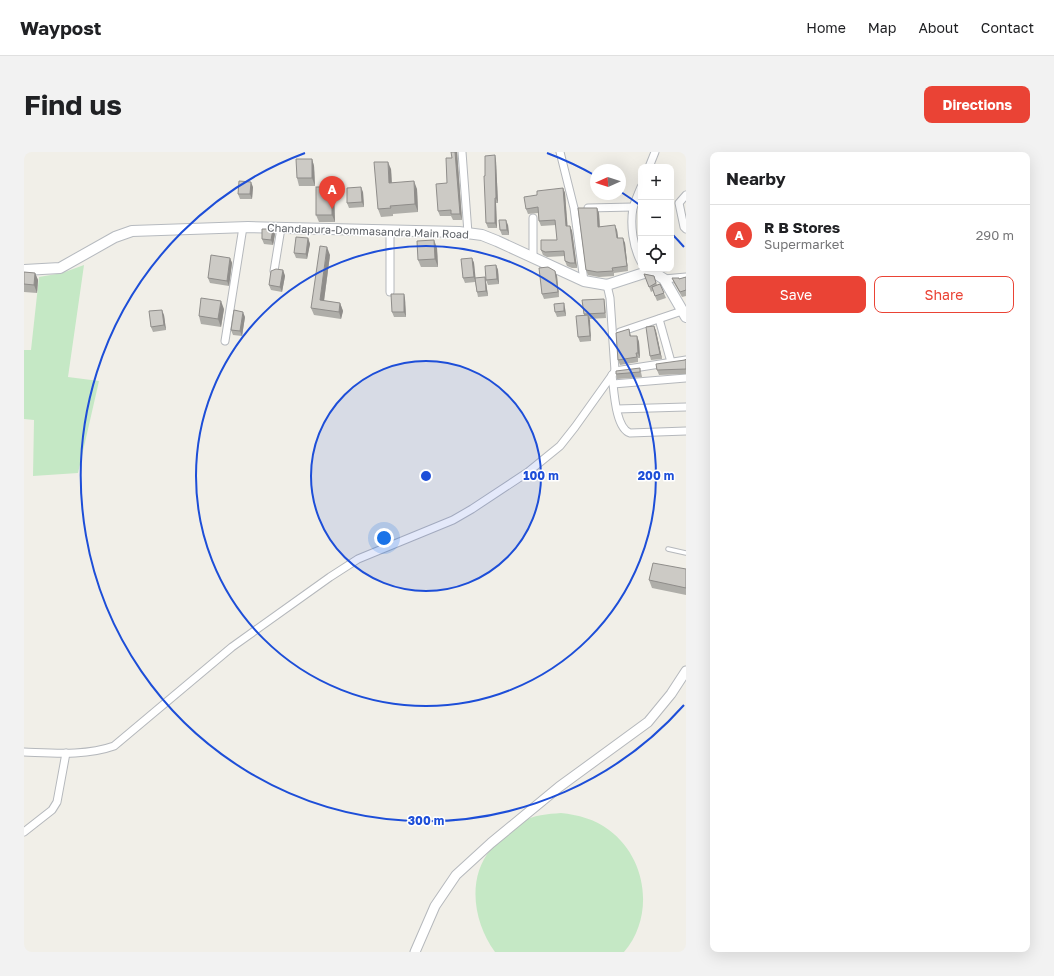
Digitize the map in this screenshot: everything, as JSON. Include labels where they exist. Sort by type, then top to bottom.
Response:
[{"type":"main road","name":"Chandapura-Dommasandra Main Road","points":[[24,270],[60,268],[115,237],[132,231],[243,227],[468,233],[482,235],[498,240],[584,281],[607,285],[643,272]]},
{"type":"main road","name":"Chandapura-Dommasandra Main Road","points":[[649,272],[664,279]]},
{"type":"main road","points":[[664,279],[684,314]]},
{"type":"street","points":[[462,152],[468,233]]},
{"type":"street","points":[[560,152],[574,208],[584,281]]},
{"type":"street","points":[[650,164],[655,152]]},
{"type":"street","points":[[638,194],[633,207],[632,223],[638,255]]},
{"type":"street","points":[[686,195],[679,203],[684,227],[686,229]]},
{"type":"street","points":[[574,208],[633,207]]},
{"type":"street","points":[[533,218],[533,256]]},
{"type":"street","points":[[225,341],[243,227]]},
{"type":"street","points":[[274,271],[281,228]]},
{"type":"street","points":[[390,230],[390,292]]},
{"type":"street","points":[[664,279],[686,277]]},
{"type":"street","points":[[607,285],[610,298],[614,373],[613,384],[617,409],[622,427],[625,431],[630,433],[686,430]]},
{"type":"street","points":[[612,335],[659,319],[684,314]]},
{"type":"street","points":[[659,319],[671,362]]},
{"type":"street","points":[[24,752],[66,753],[105,749],[114,746],[232,647],[330,577],[358,559],[453,520],[523,475],[560,446],[614,373],[686,360]]},
{"type":"street","points":[[613,384],[686,378]]},
{"type":"street","points":[[617,409],[686,407]]},
{"type":"street","points":[[415,952],[435,906],[456,875],[491,843],[559,787],[648,722],[671,694],[686,671]]},
{"type":"street","points":[[24,832],[52,810],[57,802],[66,753]]},
{"type":"lane","points":[[668,549],[686,553]]},
{"type":"green space","points":[[84,265],[68,377],[99,381],[78,473],[33,476],[34,420],[24,419],[24,350],[31,350],[39,277],[62,273]]},
{"type":"green space","points":[[561,813],[586,818],[604,826],[622,842],[632,856],[639,871],[643,905],[640,922],[634,938],[624,952],[495,952],[482,928],[476,901],[478,874],[483,861],[494,845],[522,822],[536,816]]},
{"type":"building","points":[[451,152],[455,152],[460,214],[451,214],[451,210],[438,211],[436,184],[447,183],[446,158],[452,158]]},
{"type":"building","points":[[495,155],[495,223],[486,223],[484,176],[485,156]]},
{"type":"building","points":[[296,159],[312,159],[312,178],[297,178]]},
{"type":"building","points":[[374,162],[388,162],[389,183],[414,181],[415,204],[390,206],[391,208],[378,209]]},
{"type":"building","points":[[239,181],[251,182],[250,194],[238,194]]},
{"type":"building","points":[[316,187],[332,187],[332,215],[316,215]]},
{"type":"building","points":[[361,187],[362,202],[347,203],[347,188]]},
{"type":"building","points":[[563,188],[566,226],[570,226],[575,263],[565,261],[564,251],[545,252],[541,250],[541,240],[557,240],[555,220],[539,221],[538,207],[526,209],[524,197],[537,195],[537,191]]},
{"type":"building","points":[[578,208],[597,208],[598,227],[615,225],[617,238],[623,238],[627,266],[612,268],[613,271],[597,272],[586,270]]},
{"type":"building","points":[[499,220],[506,220],[507,230],[500,230]]},
{"type":"building","points":[[262,229],[273,229],[271,240],[262,239]]},
{"type":"building","points":[[296,237],[308,238],[306,254],[294,253]]},
{"type":"building","points":[[434,240],[435,259],[418,260],[417,241]]},
{"type":"building","points":[[320,246],[327,247],[320,300],[340,303],[339,312],[311,308]]},
{"type":"building","points":[[211,255],[230,258],[227,281],[208,278]]},
{"type":"building","points":[[472,258],[474,277],[463,278],[461,259]]},
{"type":"building","points":[[496,265],[497,279],[486,280],[485,266]]},
{"type":"building","points":[[548,267],[555,271],[558,292],[542,294],[539,268]]},
{"type":"building","points":[[276,269],[283,270],[280,287],[269,285],[271,271]]},
{"type":"building","points":[[24,272],[35,273],[34,285],[24,284]]},
{"type":"building","points":[[644,274],[654,276],[656,283],[649,287]]},
{"type":"building","points":[[485,277],[486,291],[477,292],[475,278]]},
{"type":"building","points":[[686,277],[686,290],[680,292],[672,278],[679,279]]},
{"type":"building","points":[[660,284],[664,293],[655,296],[652,287]]},
{"type":"building","points":[[391,294],[404,294],[404,312],[392,312]]},
{"type":"building","points":[[201,298],[221,301],[218,319],[199,316]]},
{"type":"building","points":[[604,299],[605,313],[584,314],[582,300]]},
{"type":"building","points":[[564,303],[564,311],[555,312],[554,304]]},
{"type":"building","points":[[162,310],[164,325],[151,327],[149,311]]},
{"type":"building","points":[[234,310],[243,312],[240,331],[231,330]]},
{"type":"building","points":[[588,315],[590,336],[578,337],[576,316]]},
{"type":"building","points":[[654,326],[660,354],[650,356],[646,327]]},
{"type":"building","points":[[629,329],[630,336],[637,336],[637,357],[618,360],[616,333]]},
{"type":"building","points":[[686,359],[686,369],[657,370],[656,364]]},
{"type":"building","points":[[640,368],[640,372],[616,374],[616,371]]},
{"type":"building","points":[[653,563],[686,569],[686,588],[649,580]]},
{"type":"place","name":"R B Stores","points":[[332,209]]}]
